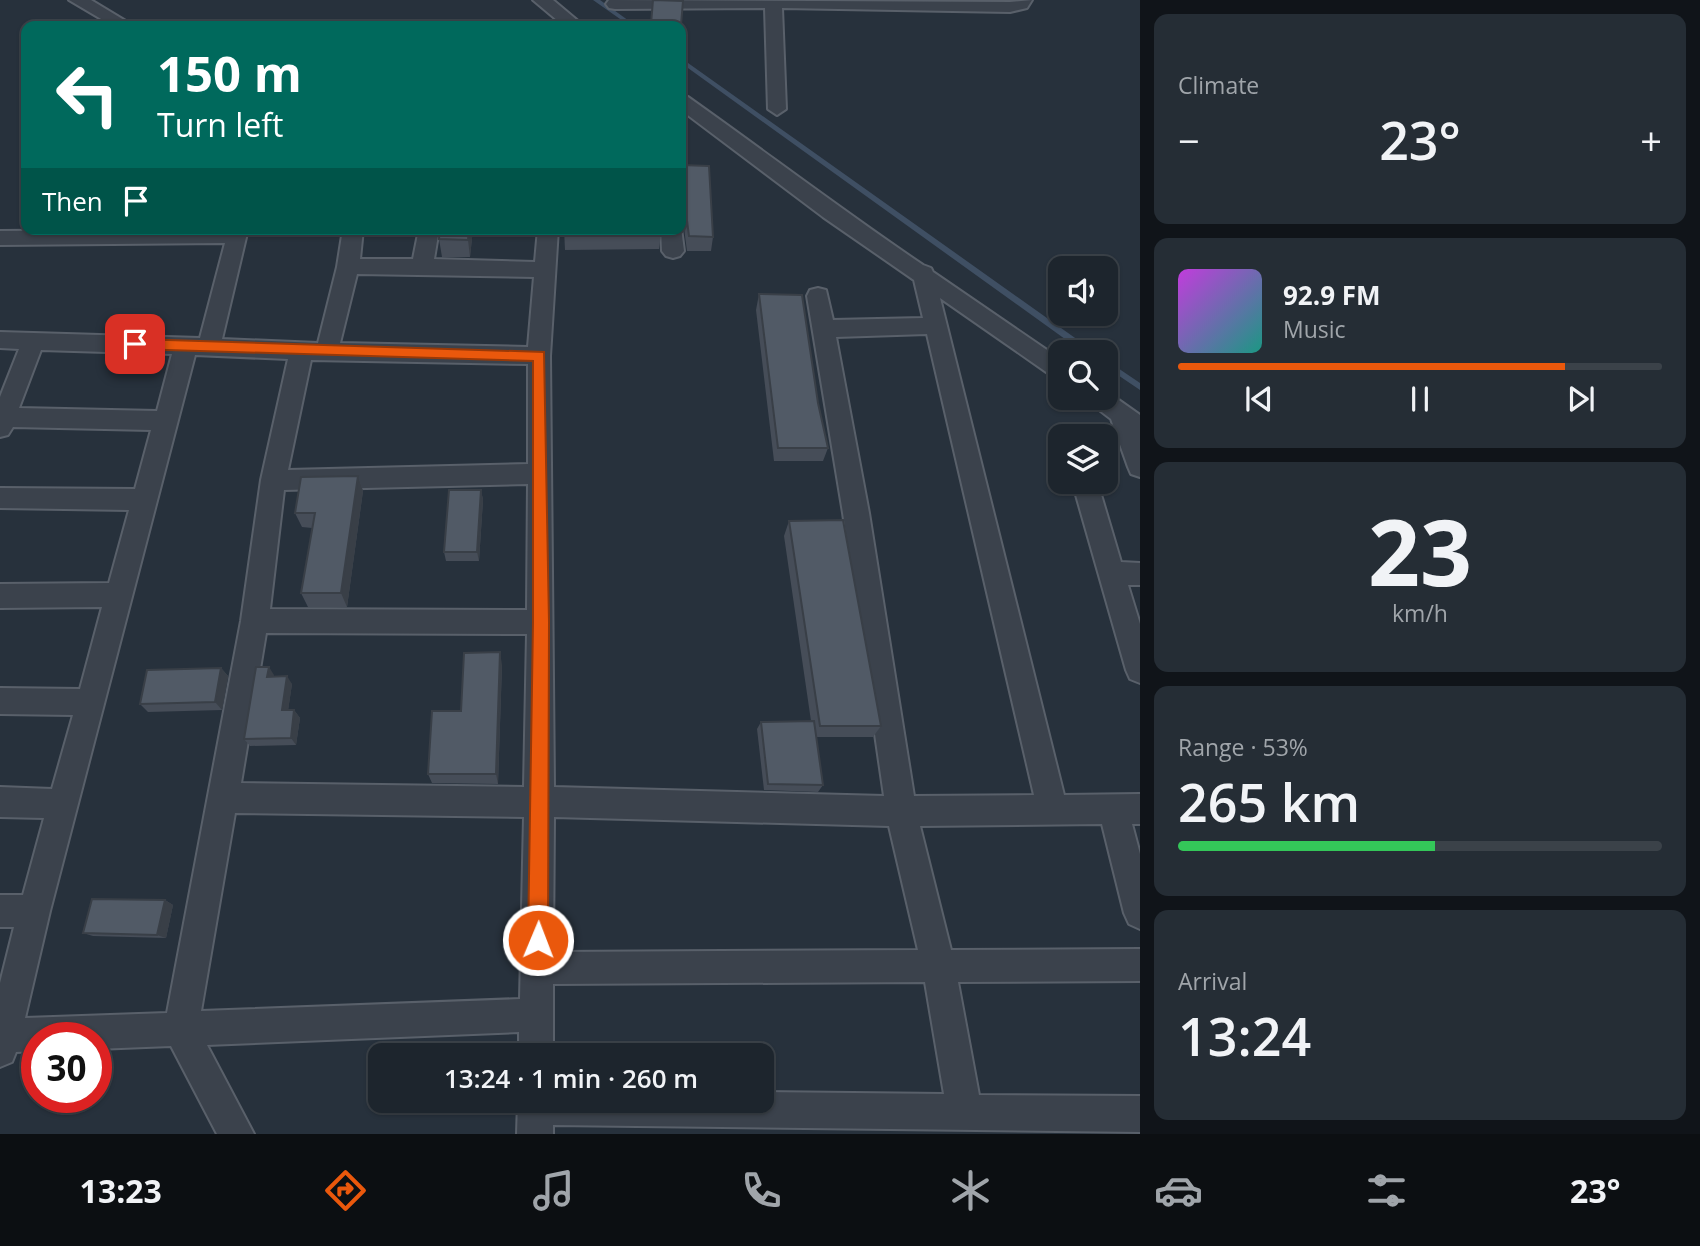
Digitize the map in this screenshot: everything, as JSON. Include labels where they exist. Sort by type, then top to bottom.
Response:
[{"type":"street","points":[[78,0],[116,21]]},
{"type":"street","points":[[542,0],[567,21]]},
{"type":"street","points":[[615,4],[774,1],[1010,7],[1021,4],[1023,0]]},
{"type":"street","points":[[774,1],[777,109]]},
{"type":"street","points":[[686,105],[830,212],[923,273],[1048,362]]},
{"type":"street","points":[[0,237],[118,235]]},
{"type":"street","points":[[236,235],[197,346],[165,421],[1,1041],[181,1030],[537,1015]]},
{"type":"street","points":[[236,1134],[181,1030],[255,621],[273,480],[314,351],[348,267],[352,235]]},
{"type":"street","points":[[422,265],[428,235]]},
{"type":"street","points":[[536,1043],[541,622],[540,356],[548,235]]},
{"type":"street","points":[[672,235],[673,251]]},
{"type":"street","points":[[348,267],[422,265],[545,270]]},
{"type":"street","points":[[923,273],[1052,808]]},
{"type":"street","points":[[818,296],[856,513],[901,811],[938,964],[964,1111]]},
{"type":"street","points":[[824,329],[935,326]]},
{"type":"street","points":[[0,340],[540,356]]},
{"type":"street","points":[[33,341],[2,423],[165,421]]},
{"type":"street","points":[[1115,410],[1130,421],[1140,467]]},
{"type":"street","points":[[273,480],[541,474]]},
{"type":"street","points":[[1088,494],[1140,670]]},
{"type":"street","points":[[0,498],[144,500]]},
{"type":"street","points":[[1112,573],[1140,573]]},
{"type":"street","points":[[0,596],[119,595]]},
{"type":"street","points":[[255,621],[541,622]]},
{"type":"street","points":[[0,701],[90,702]]},
{"type":"street","points":[[223,798],[901,811],[1052,808],[1126,810],[1140,913]]},
{"type":"street","points":[[0,802],[63,804]]},
{"type":"street","points":[[0,911],[34,911]]},
{"type":"street","points":[[537,968],[1140,965]]},
{"type":"street","points":[[535,1114],[964,1111],[1140,1114]]},
{"type":"building","points":[[653,0],[683,1],[681,21],[651,21]]},
{"type":"building","points":[[686,165],[709,166],[713,237],[689,236]]},
{"type":"building","points":[[439,235],[468,235],[468,240],[439,239]]},
{"type":"building","points":[[759,294],[802,295],[818,403],[828,448],[778,448]]},
{"type":"building","points":[[358,476],[341,593],[301,593],[315,513],[295,513],[301,477]]},
{"type":"building","points":[[449,490],[481,490],[477,552],[444,552]]},
{"type":"building","points":[[843,520],[881,726],[820,726],[789,521]]},
{"type":"building","points":[[500,652],[496,774],[428,774],[432,711],[461,711],[464,653]]},
{"type":"building","points":[[256,667],[269,667],[267,677],[287,676],[282,710],[294,710],[291,738],[244,739]]},
{"type":"building","points":[[221,668],[215,702],[140,704],[147,670]]},
{"type":"building","points":[[814,721],[823,785],[768,784],[761,722]]},
{"type":"building","points":[[92,899],[165,900],[157,935],[83,933]]},
{"type":"waterway","points":[[596,0],[626,21]]},
{"type":"waterway","points":[[686,64],[1072,340]]},
{"type":"waterway","points":[[1118,371],[1140,387]]},
{"type":"route","points":[[135,344],[540,356],[538,940]]}]
